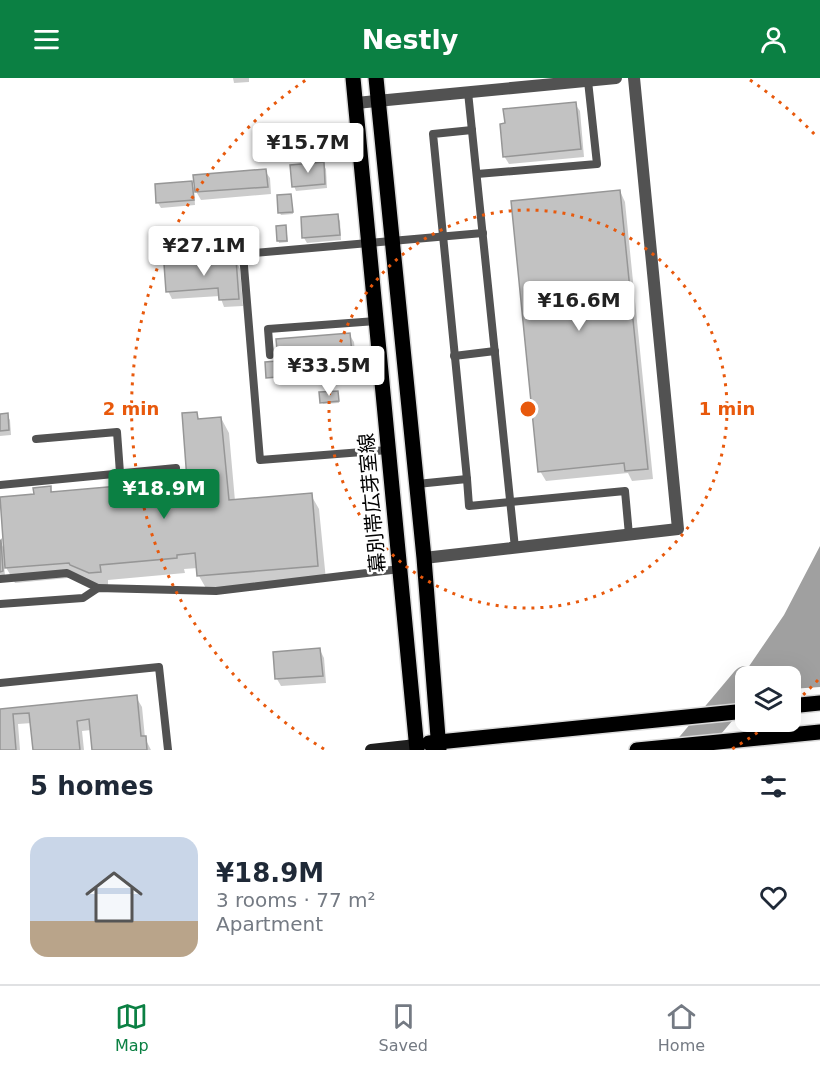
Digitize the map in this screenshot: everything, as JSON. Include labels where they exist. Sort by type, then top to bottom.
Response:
[{"type":"main road","name":"幕別帯広芽室線","points":[[353,78],[417,747]]},
{"type":"main road","points":[[376,78],[424,558],[439,746]]},
{"type":"main road","points":[[801,705],[820,703]]},
{"type":"main road","points":[[370,750],[439,746],[590,726],[735,712]]},
{"type":"main road","points":[[637,750],[820,732]]},
{"type":"street","points":[[356,103],[468,92],[506,83],[616,78]]},
{"type":"street","points":[[424,558],[678,530],[634,78]]},
{"type":"lane","points":[[477,174],[597,164],[588,81]]},
{"type":"lane","points":[[468,92],[515,548]]},
{"type":"lane","points":[[472,130],[433,134],[469,506],[625,490],[629,535]]},
{"type":"lane","points":[[388,450],[260,460],[243,254],[483,233]]},
{"type":"lane","points":[[270,355],[268,329],[376,321]]},
{"type":"lane","points":[[454,356],[495,351]]},
{"type":"lane","points":[[36,439],[117,432],[120,473]]},
{"type":"lane","points":[[0,485],[176,468]]},
{"type":"lane","points":[[417,484],[467,479]]},
{"type":"lane","points":[[0,579],[67,573],[98,588],[216,591],[400,569]]},
{"type":"lane","points":[[0,604],[83,598],[98,588]]},
{"type":"lane","points":[[0,683],[159,667],[168,750]]},
{"type":"shaded area","points":[[820,546],[820,717],[801,722],[801,666],[749,666],[784,615]]},
{"type":"shaded area","points":[[735,687],[735,732],[762,732],[692,750]]},
{"type":"pier","points":[[820,687],[820,722],[798,750],[689,750],[725,696],[735,695],[735,732],[801,732],[801,688]]},
{"type":"building","points":[[576,102],[581,149],[503,157],[500,124],[505,123],[503,109]]},
{"type":"building","points":[[324,162],[325,184],[292,187],[290,165]]},
{"type":"building","points":[[266,169],[268,187],[195,192],[193,175]]},
{"type":"building","points":[[192,181],[194,200],[156,203],[155,184]]},
{"type":"building","points":[[620,190],[648,469],[625,471],[624,463],[538,472],[511,201]]},
{"type":"building","points":[[291,194],[293,212],[278,213],[277,195]]},
{"type":"building","points":[[338,214],[340,235],[302,238],[301,217]]},
{"type":"building","points":[[286,225],[287,241],[277,241],[276,226]]},
{"type":"building","points":[[222,227],[223,246],[161,251],[159,233]]},
{"type":"building","points":[[236,259],[239,299],[219,300],[218,288],[166,292],[164,264]]},
{"type":"building","points":[[350,333],[353,364],[279,371],[276,339]]},
{"type":"building","points":[[277,361],[278,377],[266,378],[265,362]]},
{"type":"building","points":[[338,391],[339,401],[320,403],[319,392]]},
{"type":"building","points":[[197,412],[198,419],[221,417],[229,500],[312,493],[318,566],[197,576],[195,553],[177,555],[177,558],[100,565],[101,572],[89,573],[69,563],[5,568],[0,497],[34,494],[33,488],[51,486],[51,492],[187,480],[182,413]]},
{"type":"building","points":[[8,413],[9,430],[0,431],[0,414]]},
{"type":"building","points":[[0,541],[3,571],[0,572]]},
{"type":"building","points":[[320,648],[323,676],[275,679],[273,652]]},
{"type":"building","points":[[137,695],[141,736],[146,736],[147,750],[92,750],[89,719],[77,721],[80,750],[33,750],[29,713],[13,714],[16,750],[0,750],[0,709]]},
{"type":"waterway","points":[[688,750],[735,694]]}]
